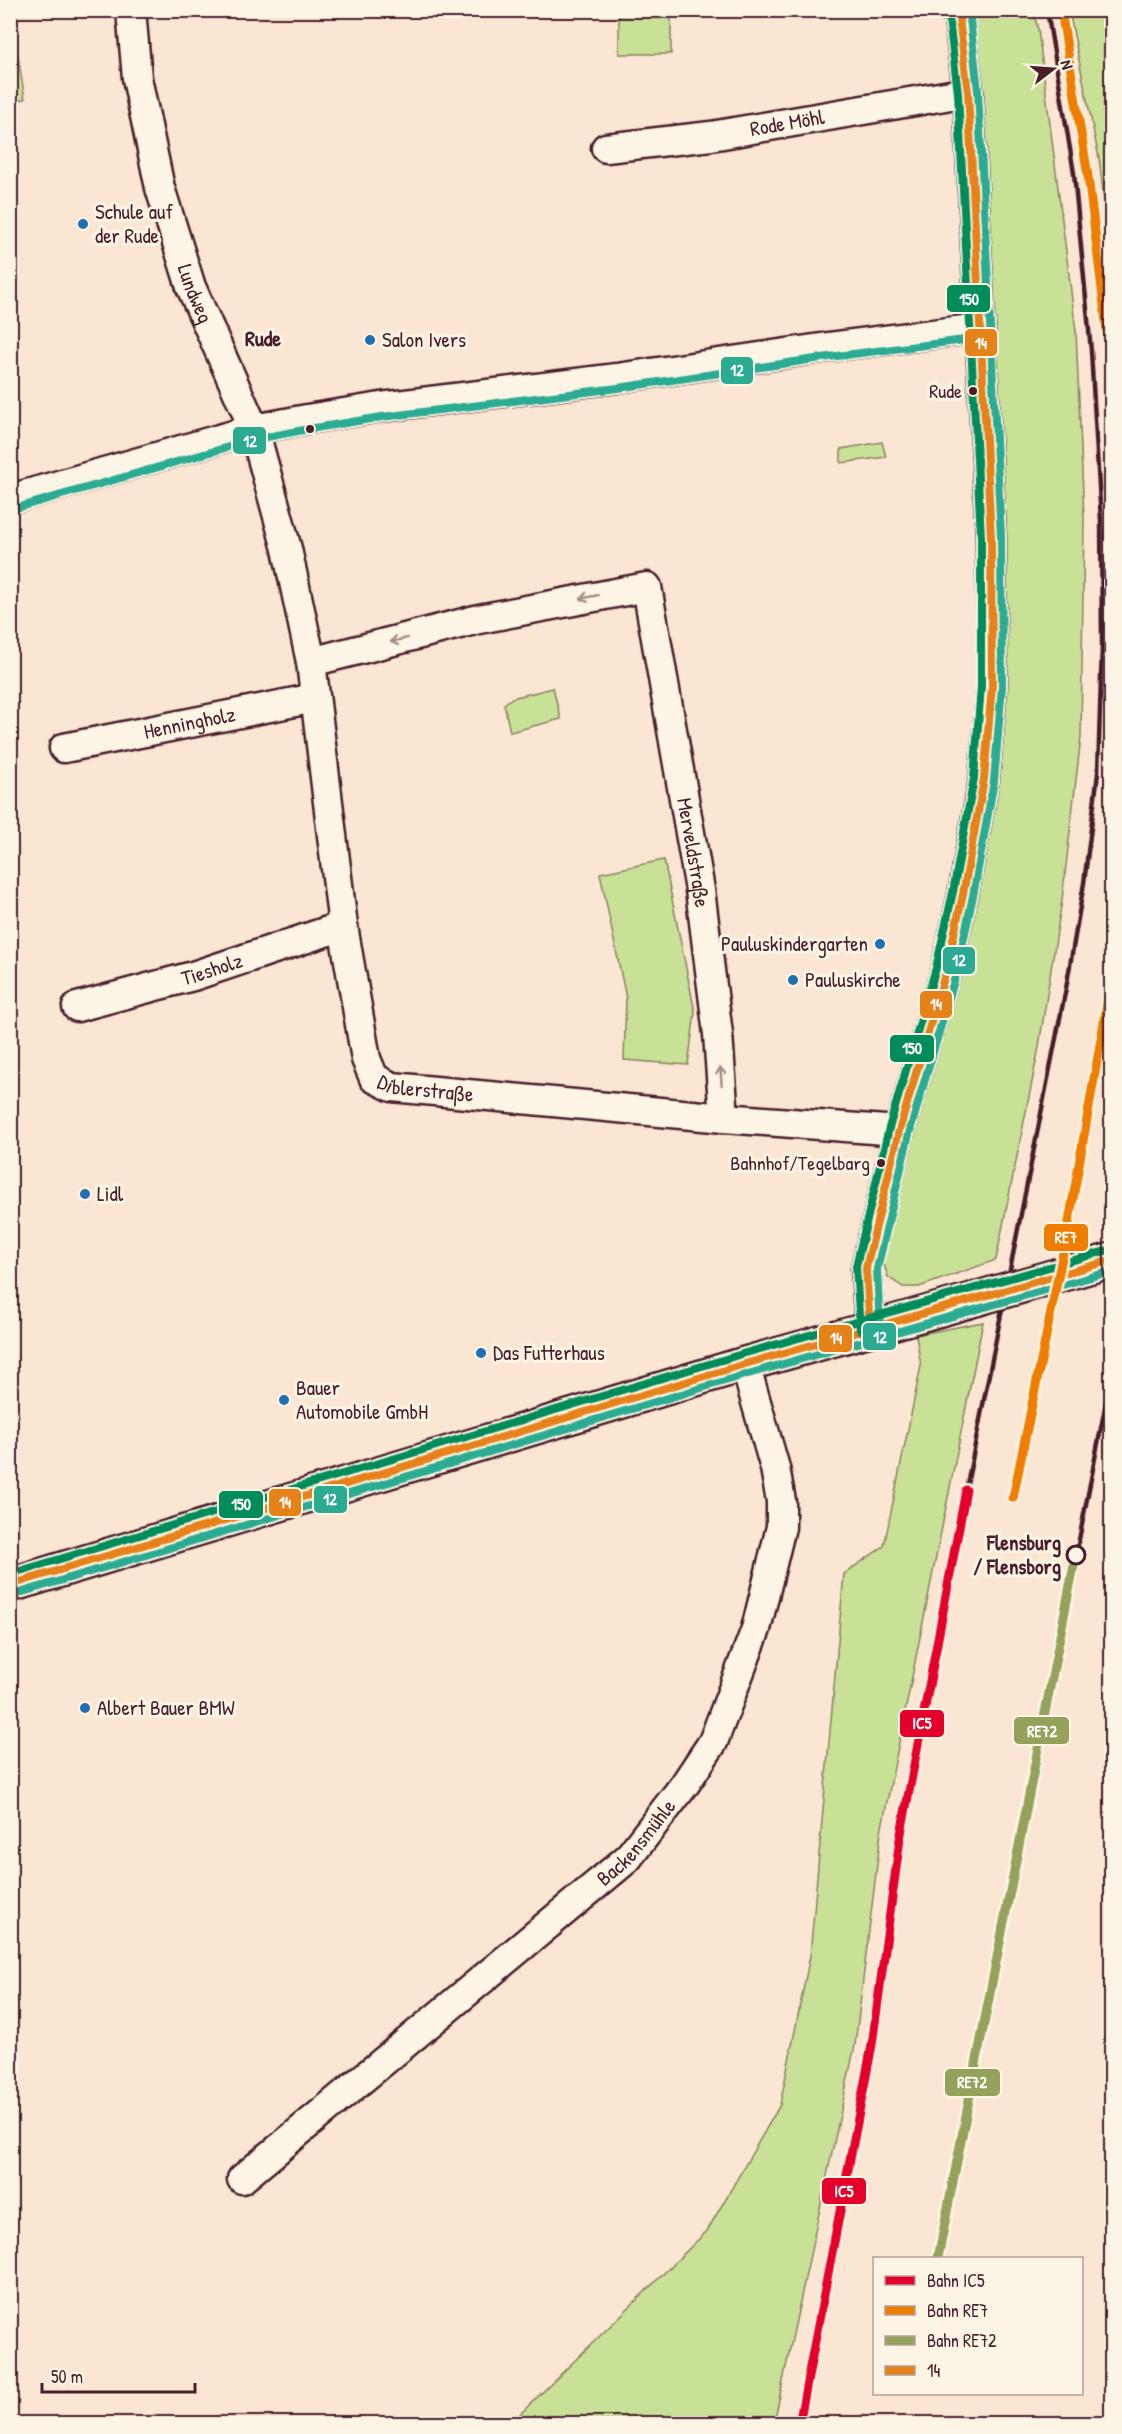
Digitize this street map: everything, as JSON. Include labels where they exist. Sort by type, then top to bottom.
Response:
[{"type":"main road","points":[[10,1585],[745,1364],[1112,1260]]},
{"type":"street","name":"Lundweg","points":[[131,10],[137,78],[160,188],[191,287],[254,429]]},
{"type":"street","points":[[870,1329],[866,1268],[899,1131],[946,971],[963,894],[984,779],[992,686],[993,598],[980,328],[968,92],[958,10]]},
{"type":"street","name":"Rode Möhl","points":[[606,148],[711,136],[968,92]]},
{"type":"street","points":[[10,499],[254,429],[381,407],[980,328]]},
{"type":"street","name":"Diblerstraße","points":[[254,429],[287,549],[311,662],[344,926],[366,1059],[374,1078],[392,1087],[724,1118],[899,1131]]},
{"type":"street","name":"Merveldstraße","points":[[311,662],[487,618],[647,587],[700,890],[718,1034],[724,1118]]},
{"type":"street","name":"Henningholz","points":[[64,748],[315,698]]},
{"type":"street","name":"Tiesholz","points":[[77,1007],[193,976],[344,926]]},
{"type":"street","name":"Backensmühle","points":[[242,2179],[627,1859],[685,1784],[713,1742],[756,1629],[781,1527],[781,1501],[775,1468],[745,1364]]},
{"type":"green space","points":[[619,11],[671,11],[671,54],[619,54]]},
{"type":"green space","points":[[970,11],[1033,11],[1038,29],[1076,331],[1084,519],[1081,737],[1062,900],[1038,1052],[996,1260],[919,1287],[903,1287],[888,1277],[884,1264],[885,1235],[972,919],[996,776]]},
{"type":"green space","points":[[1069,11],[1111,11],[1111,259],[1099,158]]},
{"type":"green space","points":[[11,14],[25,99],[10,101]]},
{"type":"green space","points":[[882,442],[886,457],[841,463],[841,449]]},
{"type":"green space","points":[[553,688],[561,719],[510,732],[504,704],[512,698]]},
{"type":"green space","points":[[664,860],[695,1012],[688,1065],[624,1060],[626,998],[600,873]]},
{"type":"green space","points":[[983,1322],[881,1832],[855,2045],[774,2423],[511,2423],[707,2231],[780,2105],[810,1956],[844,1574],[884,1546],[921,1366],[916,1335]]},
{"type":"railway","points":[[966,1490],[1067,983],[1084,883],[1098,773],[1102,645],[1101,521],[1091,351],[1074,173],[1047,10]]},
{"type":"railway","points":[[1110,357],[1112,367]]},
{"type":"railway","points":[[1076,1555],[1112,1372]]},
{"type":"rail line","name":"RE7","points":[[1061,10],[1088,176],[1112,371]]},
{"type":"rail line","name":"RE7","points":[[1013,1498],[1067,1233],[1112,976]]},
{"type":"rail line","name":"IC5","points":[[799,2424],[872,2045],[900,1839],[966,1490]]},
{"type":"rail line","name":"RE72","points":[[938,2257],[1076,1555]]},
{"type":"transit line","name":"14","points":[[870,1329],[866,1268],[899,1131],[946,971],[963,894],[984,779],[992,686],[991,537],[968,92],[958,10]]},
{"type":"transit line","name":"12","points":[[880,1328],[877,1269],[909,1134],[956,974],[973,896],[994,781],[1002,687],[1001,536],[978,91],[969,10]]},
{"type":"transit line","name":"150","points":[[860,1330],[856,1266],[889,1128],[936,968],[953,892],[974,778],[981,686],[981,537],[958,93],[948,11]]},
{"type":"transit line","name":"12","points":[[13,509],[256,439],[309,429],[382,417],[618,388],[829,357],[981,338]]},
{"type":"transit line","name":"150","points":[[10,1574],[742,1354],[1109,1250]]},
{"type":"transit line","name":"14","points":[[10,1585],[745,1364],[1112,1260]]},
{"type":"transit line","name":"12","points":[[13,1595],[748,1374],[1112,1271]]},
{"type":"place","name":"Schule auf der Rude","points":[[83,224]]},
{"type":"place","name":"Salon Ivers","points":[[370,340]]},
{"type":"place","name":"Rude","points":[[973,391]]},
{"type":"place","name":"Pauluskindergarten","points":[[880,944]]},
{"type":"place","name":"Pauluskirche","points":[[793,980]]},
{"type":"place","name":"Bahnhof/Tegelbarg","points":[[881,1163]]},
{"type":"place","name":"Lidl","points":[[85,1194]]},
{"type":"place","name":"Das Futterhaus","points":[[481,1353]]},
{"type":"place","name":"Bauer Automobile GmbH","points":[[284,1400]]},
{"type":"place","name":"Flensburg / Flensborg","points":[[1076,1555]]},
{"type":"place","name":"Albert Bauer BMW","points":[[85,1708]]},
{"type":"district","name":"Rude","points":[[263,338]]}]
